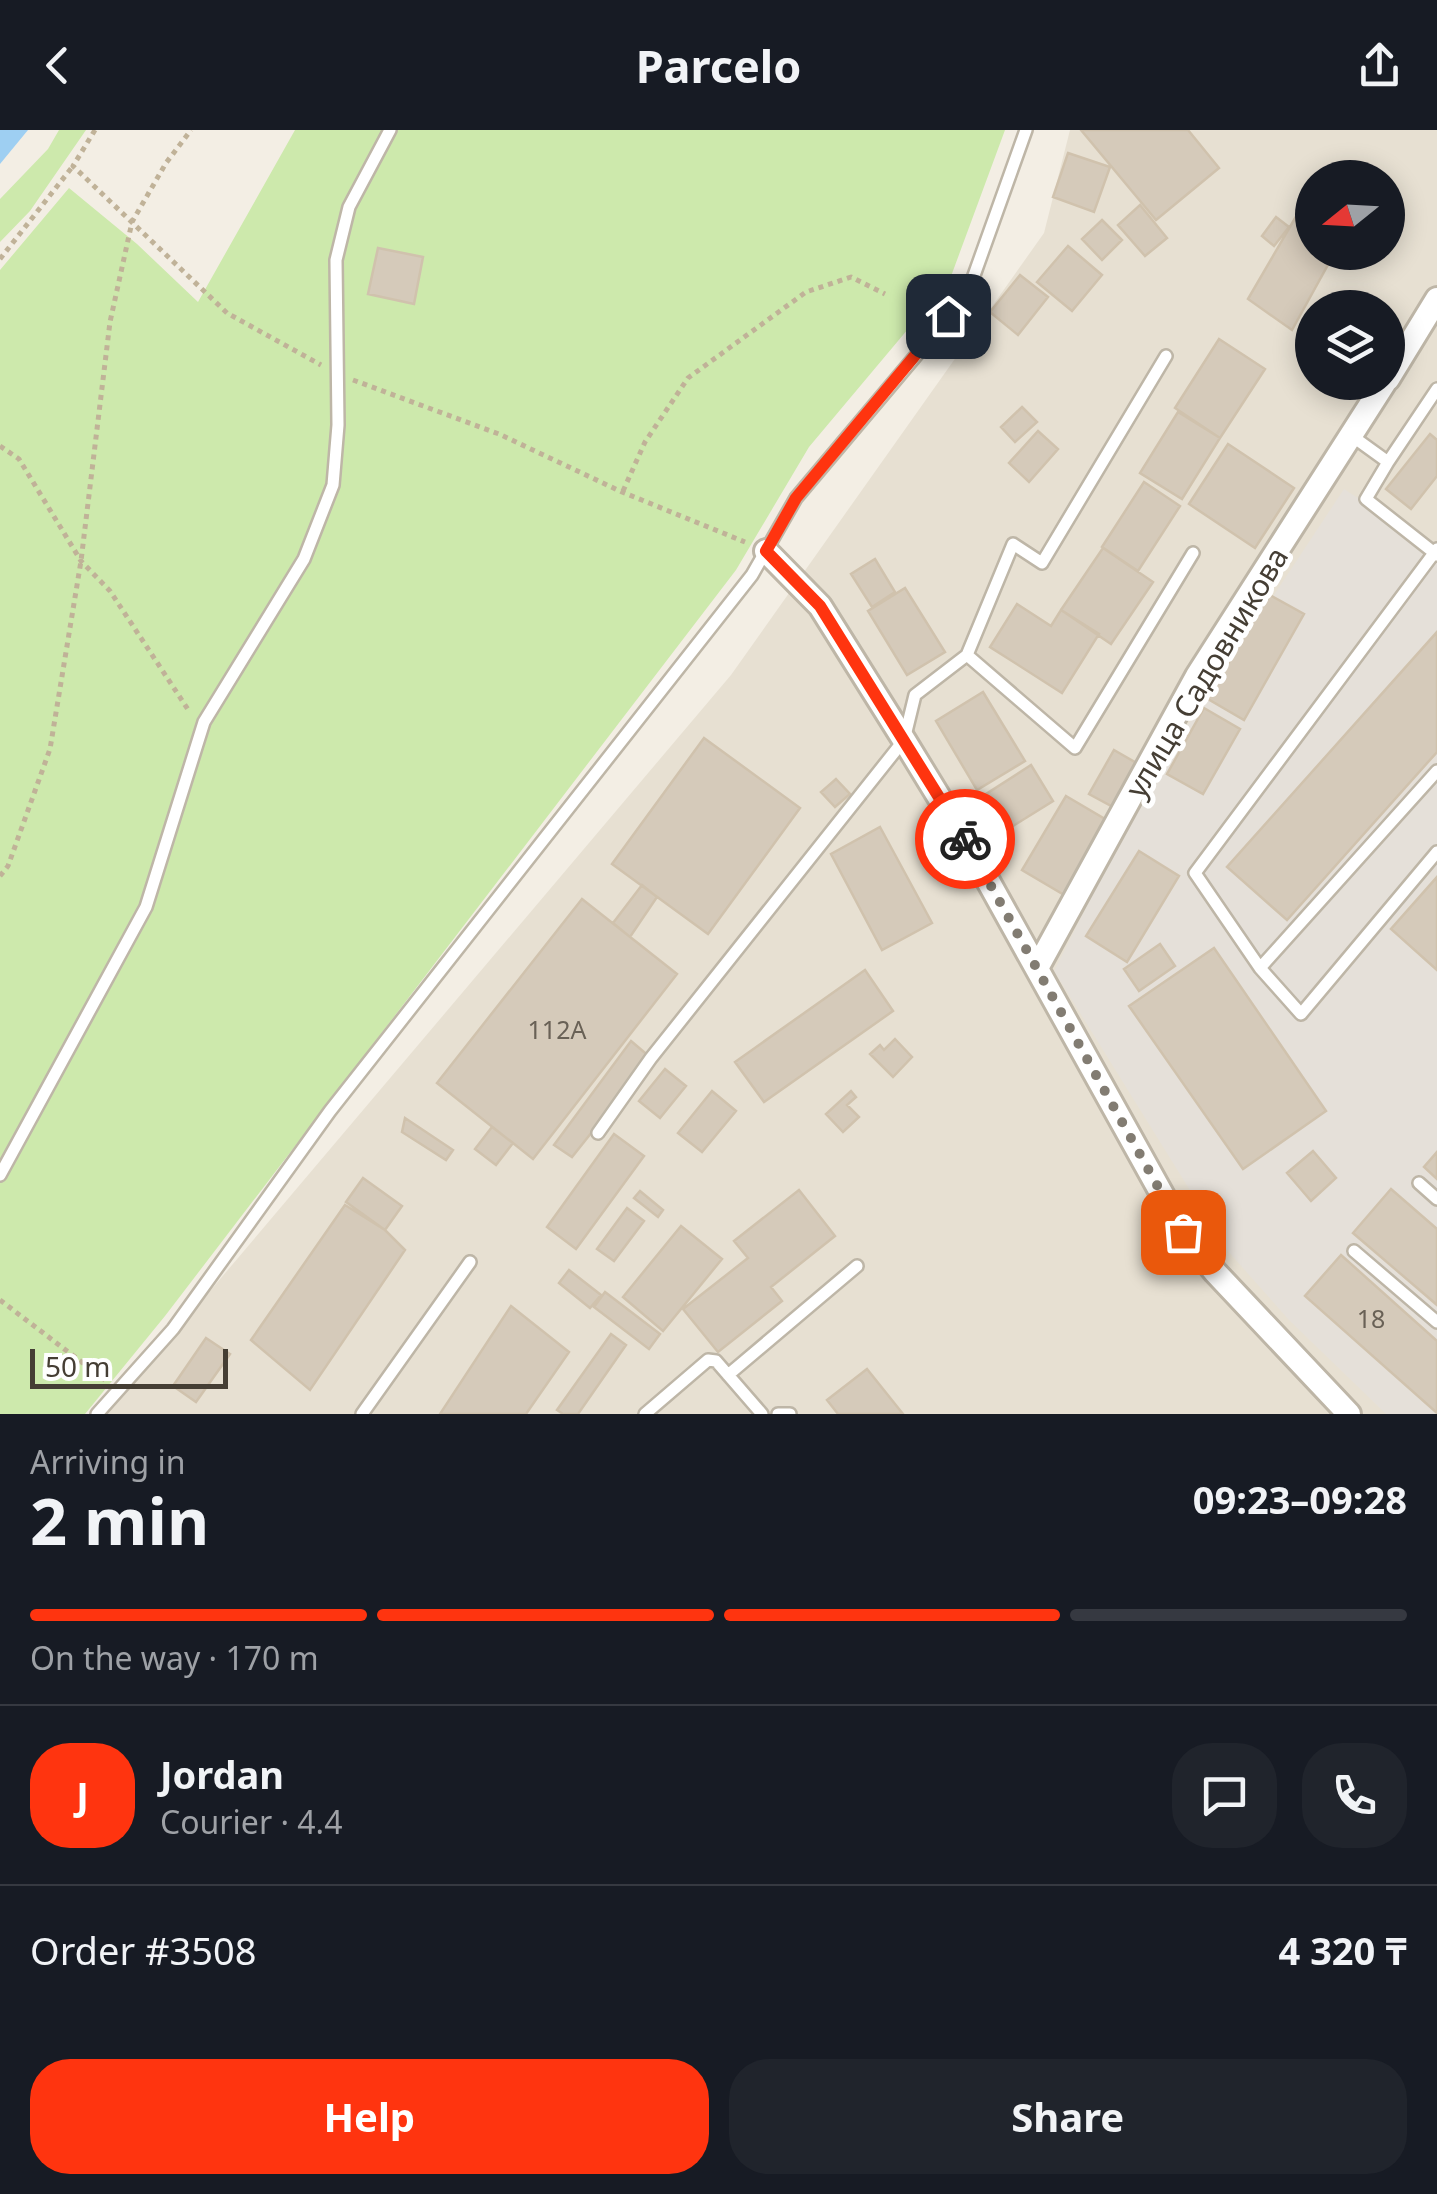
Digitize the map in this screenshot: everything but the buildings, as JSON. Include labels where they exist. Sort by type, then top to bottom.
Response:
[{"type":"street","name":"улица Садовникова","points":[[1405,350],[1437,299]]},
{"type":"street","name":"улица Садовникова","points":[[1037,968],[1198,676],[1374,400]]},
{"type":"street","points":[[766,551],[820,606],[904,740],[1037,968],[1183,1232],[1289,1354],[1349,1414]]},
{"type":"lane","points":[[0,1174],[146,908],[201,730],[251,641],[304,559],[326,504],[333,485],[338,425],[336,260],[348,206],[390,130]]},
{"type":"lane","points":[[97,1414],[173,1329],[330,1111],[752,575],[796,498],[966,295],[1026,130]]},
{"type":"lane","points":[[598,1133],[652,1058],[904,740],[915,695],[967,655],[1013,544],[1042,563],[1166,356]]},
{"type":"lane","points":[[1437,389],[1366,498],[1436,552],[1194,873],[1260,968],[1300,1014],[1437,852]]},
{"type":"lane","points":[[1352,436],[1388,462]]},
{"type":"lane","points":[[967,655],[1075,748],[1194,553]]},
{"type":"lane","points":[[1260,968],[1437,771]]},
{"type":"lane","points":[[1419,1183],[1437,1199]]},
{"type":"lane","points":[[1354,1250],[1437,1322]]},
{"type":"lane","points":[[362,1414],[470,1262]]},
{"type":"lane","points":[[728,1374],[857,1266]]},
{"type":"lane","points":[[645,1414],[708,1360],[716,1361],[762,1414]]},
{"type":"lane","points":[[778,1414],[790,1414]]},
{"type":"path","points":[[0,259],[96,130]]},
{"type":"path","points":[[0,876],[8,866],[50,749],[81,561],[110,322],[132,222],[166,163],[191,130]]},
{"type":"path","points":[[72,166],[227,312],[337,374],[499,434],[622,492],[766,551]]},
{"type":"path","points":[[622,492],[645,442],[688,378],[806,292],[851,278],[885,294]]},
{"type":"path","points":[[0,446],[19,458],[81,561],[110,591],[201,730]]},
{"type":"path","points":[[0,1300],[118,1390]]},
{"type":"shaded area","points":[[1070,130],[1437,130],[1437,1414],[106,1414],[731,675],[1044,233]]},
{"type":"shaded area","points":[[1344,489],[1437,549],[1437,1414],[1386,1414],[1289,1320],[1227,1250],[1054,971],[1147,787]]},
{"type":"green space","points":[[59,130],[86,130],[30,211],[0,242],[0,199],[48,149]]},
{"type":"green space","points":[[295,130],[1005,130],[950,279],[809,447],[736,570],[165,1316],[85,1414],[0,1414],[0,270],[69,188],[137,244],[198,302]]},
{"type":"water","points":[[0,130],[28,130],[0,164]]},
{"type":"way so far","points":[[965,839],[1183,1232]]},
{"type":"route","points":[[948,316],[796,498],[766,551],[820,606],[965,839]]}]
